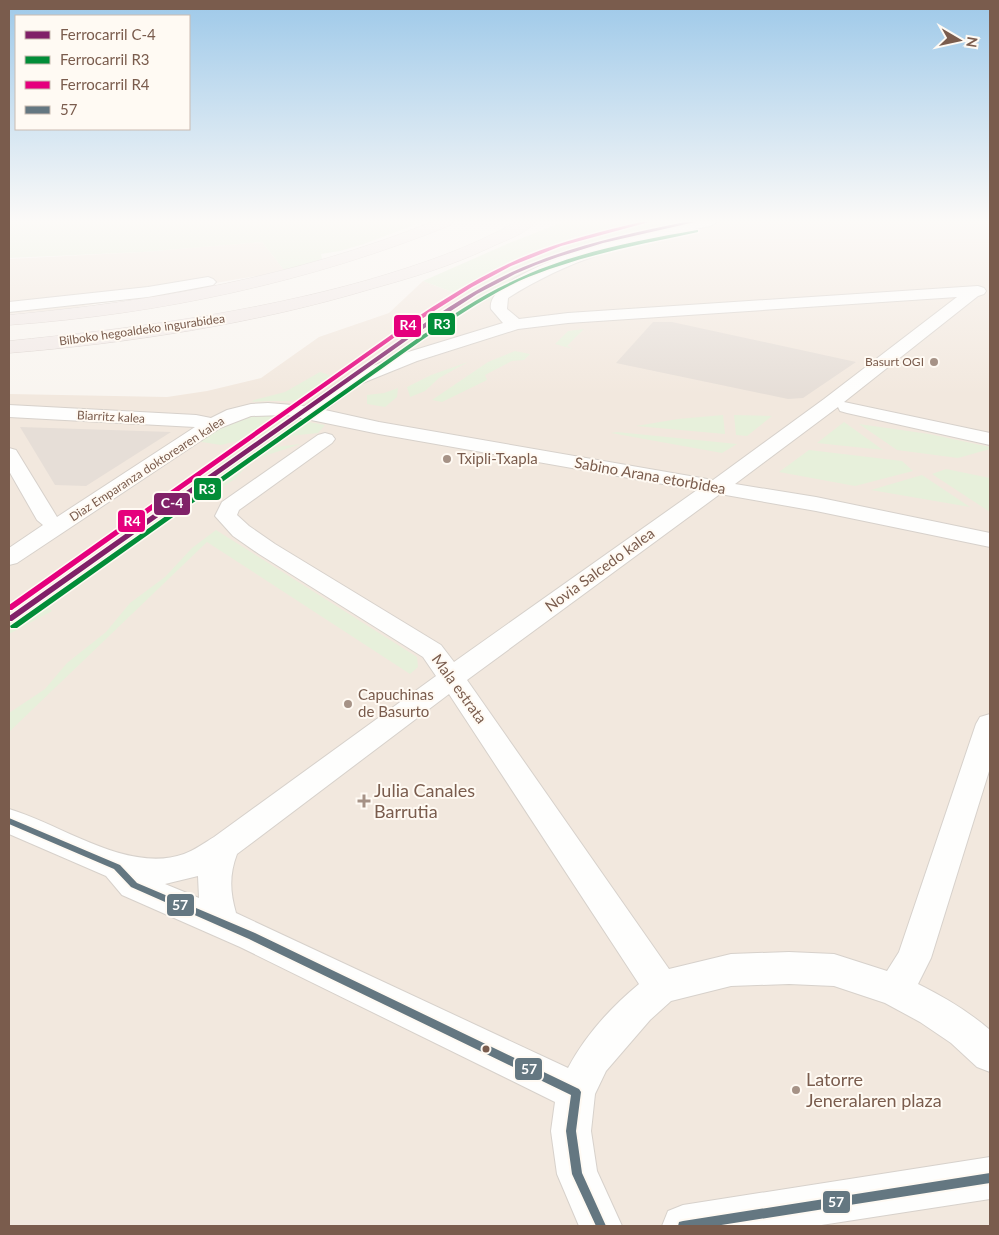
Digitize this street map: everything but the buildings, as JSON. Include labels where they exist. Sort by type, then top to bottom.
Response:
[{"type":"highway","name":"Bilboko hegoaldeko ingurabidea","points":[[9,320],[174,299],[274,280]]},
{"type":"highway","name":"Bilboko hegoaldeko ingurabidea","points":[[9,347],[184,326],[280,308],[353,290],[386,280]]},
{"type":"street","points":[[516,324],[501,315],[498,299],[501,295],[526,280]]},
{"type":"street","points":[[9,307],[148,292],[208,282]]},
{"type":"street","points":[[310,412],[354,380],[370,373],[411,357],[516,324],[866,297],[982,291]]},
{"type":"street","name":"Novia Salcedo kalea","points":[[117,867],[142,870],[175,870],[197,863],[225,846],[692,503],[718,487],[982,291]]},
{"type":"street","points":[[847,407],[990,439]]},
{"type":"street","name":"Diaz Emparanza doktorearen kalea","points":[[9,558],[213,424],[235,414],[259,409],[310,412]]},
{"type":"street","name":"Biarritz kalea","points":[[9,411],[190,421],[213,424]]},
{"type":"street","name":"Sabino Arana etorbidea","points":[[310,412],[380,428],[816,504],[990,540]]},
{"type":"street","name":"Mala estrata","points":[[325,439],[230,507],[226,516],[241,531],[267,549],[432,651],[477,713],[661,987]]},
{"type":"street","points":[[11,462],[48,520]]},
{"type":"street","points":[[895,990],[914,958],[990,724]]},
{"type":"street","points":[[9,821],[117,867],[134,885],[260,940],[576,1092]]},
{"type":"street","name":"Novia Salcedo kalea","points":[[222,924],[212,891],[215,867],[225,846]]},
{"type":"street","points":[[601,1226],[576,1174],[571,1131],[576,1092],[593,1058],[637,1008],[661,987],[731,970],[789,968],[834,970],[895,990],[932,1010],[964,1031],[990,1054]]},
{"type":"street","points":[[683,1226],[829,1216],[990,1178]]},
{"type":"shaded area","points":[[9,280],[235,280],[66,309],[9,314]]},
{"type":"shaded area","points":[[520,280],[990,280],[990,1226],[9,1226],[9,394],[167,397],[207,391],[261,378],[319,337],[389,313],[423,281],[460,295],[499,290]]},
{"type":"green space","points":[[520,280],[499,290],[491,301],[460,295],[423,281]]},
{"type":"green space","points":[[584,329],[567,346],[573,349],[555,344],[568,331]]},
{"type":"green space","points":[[515,351],[530,354],[524,360],[512,361],[485,375],[487,380],[442,402],[432,400],[488,362]]},
{"type":"green space","points":[[468,362],[439,378],[425,391],[410,397],[407,387],[431,375]]},
{"type":"green space","points":[[320,372],[329,375],[329,382],[308,396],[292,401],[252,402],[285,392]]},
{"type":"green space","points":[[398,388],[397,397],[385,407],[367,404],[367,395],[384,393]]},
{"type":"green space","points":[[723,415],[725,434],[636,426],[678,419]]},
{"type":"green space","points":[[734,415],[772,416],[747,436],[736,435]]},
{"type":"green space","points":[[243,416],[276,416],[325,425],[318,433],[270,438],[249,438],[221,445],[196,441],[225,422]]},
{"type":"green space","points":[[844,422],[883,450],[817,443]]},
{"type":"green space","points":[[859,424],[929,434],[990,447],[990,449],[958,458],[897,450]]},
{"type":"green space","points":[[617,432],[737,444],[722,453],[611,433]]},
{"type":"green space","points":[[301,444],[252,460],[235,479],[195,504],[191,497],[220,468],[221,457]]},
{"type":"green space","points":[[809,450],[902,461],[913,471],[855,486],[779,472]]},
{"type":"green space","points":[[946,469],[990,478],[990,512],[932,474]]},
{"type":"green space","points":[[922,475],[970,507],[871,490]]},
{"type":"green space","points":[[177,503],[184,508],[118,553],[108,553],[128,536]]},
{"type":"green space","points":[[216,530],[417,657],[418,667],[410,674],[207,542],[9,732],[9,713],[45,689],[67,663],[106,632],[130,603],[165,577],[192,548]]},
{"type":"green space","points":[[40,600],[52,611],[9,634],[9,622]]},
{"type":"rail line","name":"R4","points":[[9,608],[410,324],[480,280]]},
{"type":"rail line","name":"C-4","points":[[9,619],[415,332],[499,280]]},
{"type":"rail line","name":"R3","points":[[14,626],[420,339],[479,301],[519,280]]},
{"type":"transit line","name":"57","points":[[9,821],[117,867],[134,885],[252,936],[576,1092],[571,1131],[577,1174],[601,1226]]},
{"type":"transit line","name":"57","points":[[683,1226],[990,1178]]},
{"type":"place","name":"Basurt OGI","points":[[934,362]]},
{"type":"place","name":"Txipli-Txapla","points":[[447,459]]},
{"type":"place","name":"Capuchinas de Basurto","points":[[348,704]]},
{"type":"place","name":"Julia Canales Barrutia","points":[[364,801]]},
{"type":"place","name":"Latorre Jeneralaren plaza","points":[[796,1090]]}]
